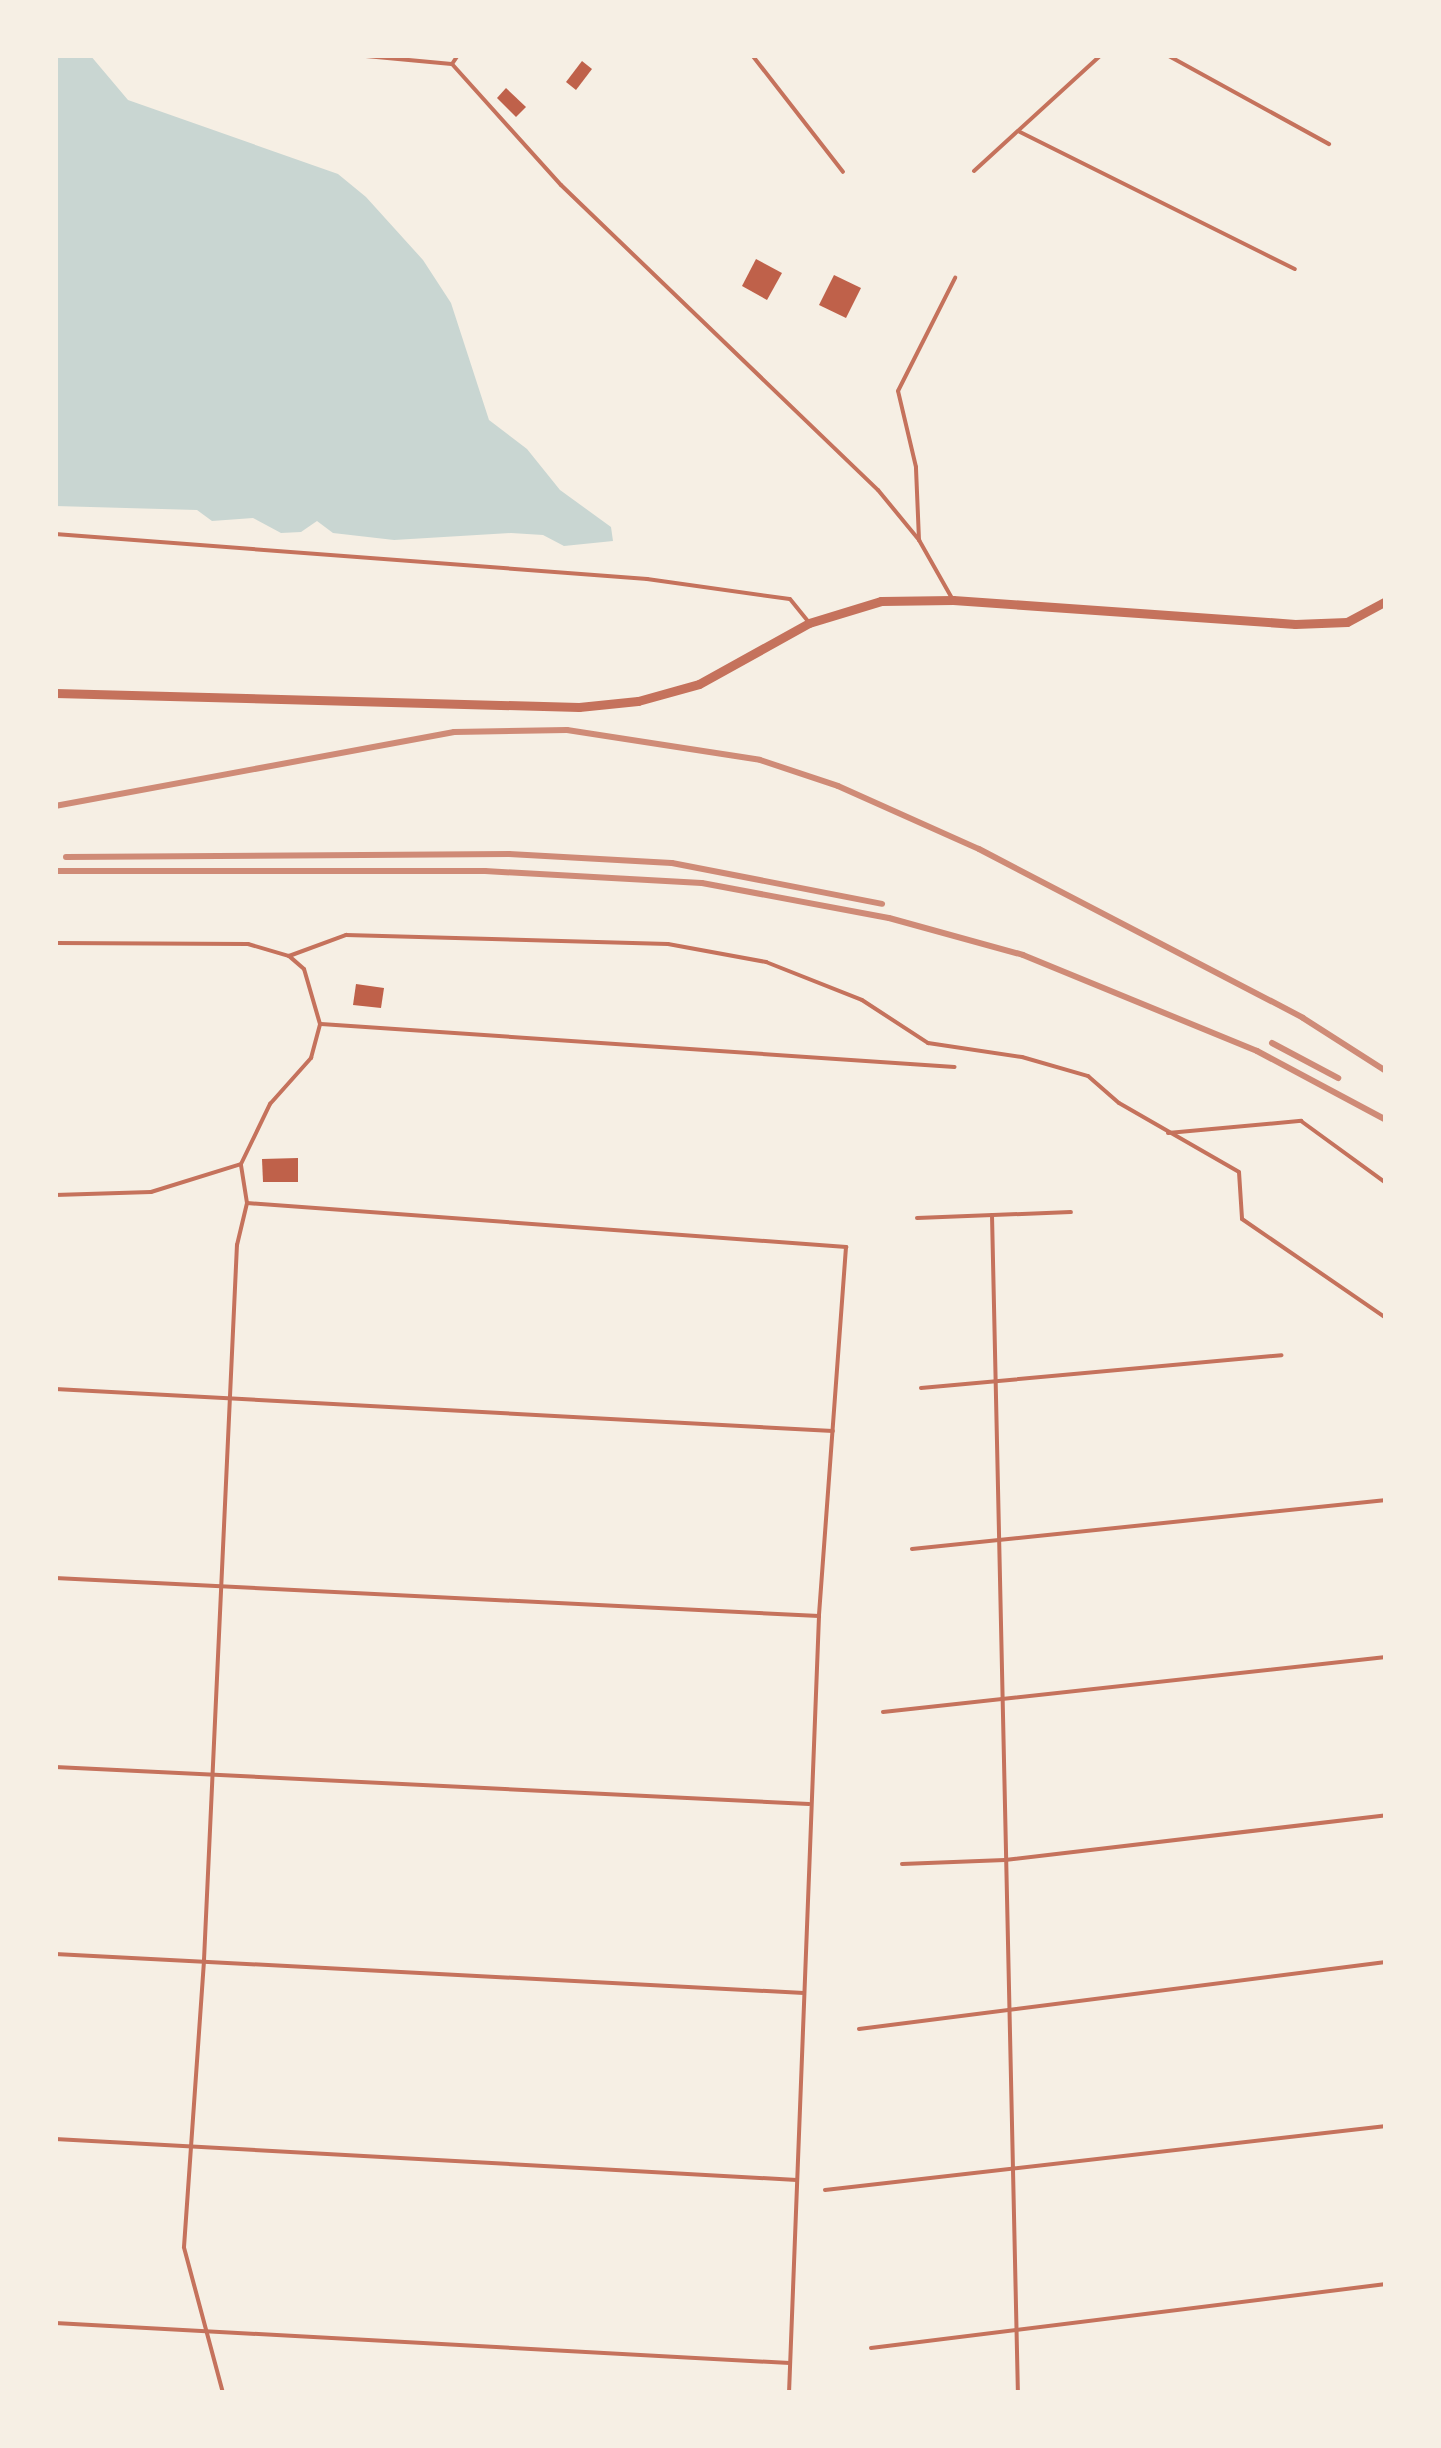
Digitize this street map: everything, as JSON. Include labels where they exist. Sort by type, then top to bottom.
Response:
[{"type":"street","points":[[55,693],[579,707],[638,701],[699,684],[809,623],[881,602],[952,600],[1294,624],[1347,622],[1386,601]]},
{"type":"lane","points":[[355,55],[452,64],[561,184],[818,427],[919,540],[952,600]]},
{"type":"lane","points":[[452,64],[458,55]]},
{"type":"lane","points":[[752,55],[844,172]]},
{"type":"lane","points":[[974,171],[1101,55]]},
{"type":"lane","points":[[1167,55],[1329,144]]},
{"type":"lane","points":[[1020,132],[1295,268]]},
{"type":"lane","points":[[919,540],[916,468],[898,391],[955,278]]},
{"type":"lane","points":[[55,534],[647,579],[790,599],[809,623]]},
{"type":"lane","points":[[288,956],[346,935],[668,944],[766,962],[862,1000],[928,1043],[1022,1057],[1088,1076],[1168,1133],[1238,1172],[1242,1219],[1386,1318]]},
{"type":"lane","points":[[55,943],[248,944],[288,956],[304,969],[320,1024],[311,1058],[270,1104],[241,1164],[247,1204],[237,1245],[204,1960],[184,2246],[222,2393]]},
{"type":"lane","points":[[320,1024],[955,1067]]},
{"type":"lane","points":[[1168,1133],[1302,1121],[1386,1183]]},
{"type":"lane","points":[[55,1195],[151,1192],[241,1164]]},
{"type":"lane","points":[[247,1204],[846,1247],[818,1616],[789,2393]]},
{"type":"lane","points":[[917,1218],[1071,1212]]},
{"type":"lane","points":[[992,1215],[1018,2393]]},
{"type":"lane","points":[[922,1388],[1280,1355]]},
{"type":"lane","points":[[55,1389],[833,1430]]},
{"type":"lane","points":[[912,1549],[1386,1500]]},
{"type":"lane","points":[[55,1578],[818,1616]]},
{"type":"lane","points":[[882,1712],[1386,1657]]},
{"type":"lane","points":[[55,1766],[212,1778],[812,1804]]},
{"type":"lane","points":[[902,1864],[1005,1860],[1386,1815]]},
{"type":"lane","points":[[55,1954],[804,1993]]},
{"type":"lane","points":[[858,2029],[1008,2015],[1386,1962]]},
{"type":"lane","points":[[825,2190],[1386,2126]]},
{"type":"lane","points":[[55,2139],[797,2180]]},
{"type":"lane","points":[[870,2348],[1386,2284]]},
{"type":"lane","points":[[55,2323],[790,2362]]},
{"type":"shaded area","points":[[55,55],[90,55],[128,100],[338,174],[366,197],[423,260],[451,303],[489,420],[527,449],[560,490],[611,527],[613,541],[564,546],[543,535],[511,533],[394,540],[333,533],[317,521],[301,532],[281,533],[253,518],[212,521],[197,510],[55,506]]},
{"type":"building","points":[[582,61],[592,69],[576,90],[566,82]]},
{"type":"building","points":[[506,88],[526,107],[516,117],[497,98]]},
{"type":"building","points":[[756,259],[782,273],[767,300],[742,286]]},
{"type":"building","points":[[834,275],[861,288],[846,318],[819,305]]},
{"type":"building","points":[[356,984],[384,988],[381,1008],[353,1005]]},
{"type":"building","points":[[298,1158],[298,1182],[263,1182],[262,1159]]},
{"type":"railway","points":[[55,806],[454,732],[567,730],[760,760],[838,786],[979,849],[1303,1018],[1386,1071]]},
{"type":"railway","points":[[66,857],[509,854],[672,863],[882,904]]},
{"type":"railway","points":[[55,871],[485,871],[702,883],[889,918],[1023,955],[1257,1051],[1386,1120]]},
{"type":"railway","points":[[1272,1043],[1338,1078]]}]
